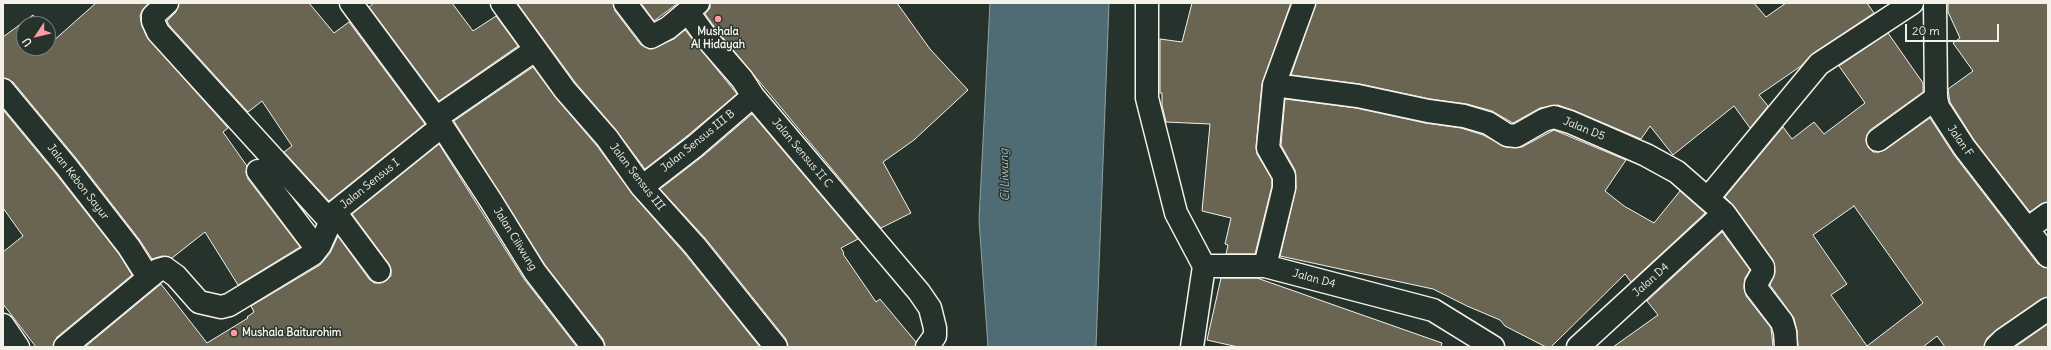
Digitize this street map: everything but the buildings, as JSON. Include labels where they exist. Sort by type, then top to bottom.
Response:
[{"type":"street","points":[[167,3],[153,16],[153,21],[158,32],[333,216],[379,271]]},
{"type":"street","points":[[351,3],[439,122]]},
{"type":"street","name":"Jalan Sensus III","points":[[502,3],[565,90],[607,138],[642,187],[695,246],[776,347]]},
{"type":"street","name":"Jalan Sensus II C","points":[[625,3],[651,37],[668,28],[693,7],[709,41],[742,79],[753,96],[919,292],[930,308],[935,328],[935,336],[927,347]]},
{"type":"street","points":[[1147,3],[1147,98],[1176,212],[1204,266],[1192,347]]},
{"type":"street","points":[[1265,266],[1284,188],[1284,176],[1268,148],[1274,85],[1304,3]]},
{"type":"street","points":[[1708,198],[1819,64],[1912,3]]},
{"type":"street","name":"Jalan F","points":[[1936,3],[1936,98],[1943,116],[1964,148],[2048,256]]},
{"type":"street","name":"Jalan Sensus I","points":[[333,216],[439,122],[535,50]]},
{"type":"street","name":"Jalan D5","points":[[1274,85],[1358,96],[1428,111],[1464,116],[1488,123],[1507,135],[1516,136],[1544,120],[1554,117],[1570,122],[1646,154],[1677,172],[1724,213],[1763,267],[1763,272],[1756,284],[1756,288],[1782,322],[1786,332],[1786,347]]},
{"type":"street","name":"Jalan Kebon Sayur","points":[[3,90],[66,166],[129,247],[156,273]]},
{"type":"street","name":"Jalan Sensus III B","points":[[642,187],[695,146],[753,96]]},
{"type":"street","points":[[1878,140],[1936,98]]},
{"type":"street","name":"Jalan Ciliwung","points":[[439,122],[491,201],[535,272],[593,347]]},
{"type":"street","points":[[258,171],[317,249]]},
{"type":"street","name":"Jalan D4","points":[[1578,347],[1724,213]]},
{"type":"street","points":[[2027,229],[2048,214]]},
{"type":"street","points":[[65,347],[156,273],[176,276],[199,302],[221,307],[229,305],[313,254],[328,231],[333,216]]},
{"type":"street","name":"Jalan D4","points":[[1204,266],[1265,266],[1433,310],[1493,347]]},
{"type":"street","points":[[1996,347],[2002,340],[2048,309]]},
{"type":"street","points":[[3,325],[18,347]]},
{"type":"water","name":"Ci Liwung","points":[[990,3],[1109,3],[1096,347],[988,347],[979,220]]},
{"type":"place","name":"Mushala Al Hidayah","points":[[718,19]]},
{"type":"place","name":"Mushala Baiturohim","points":[[234,333]]}]
